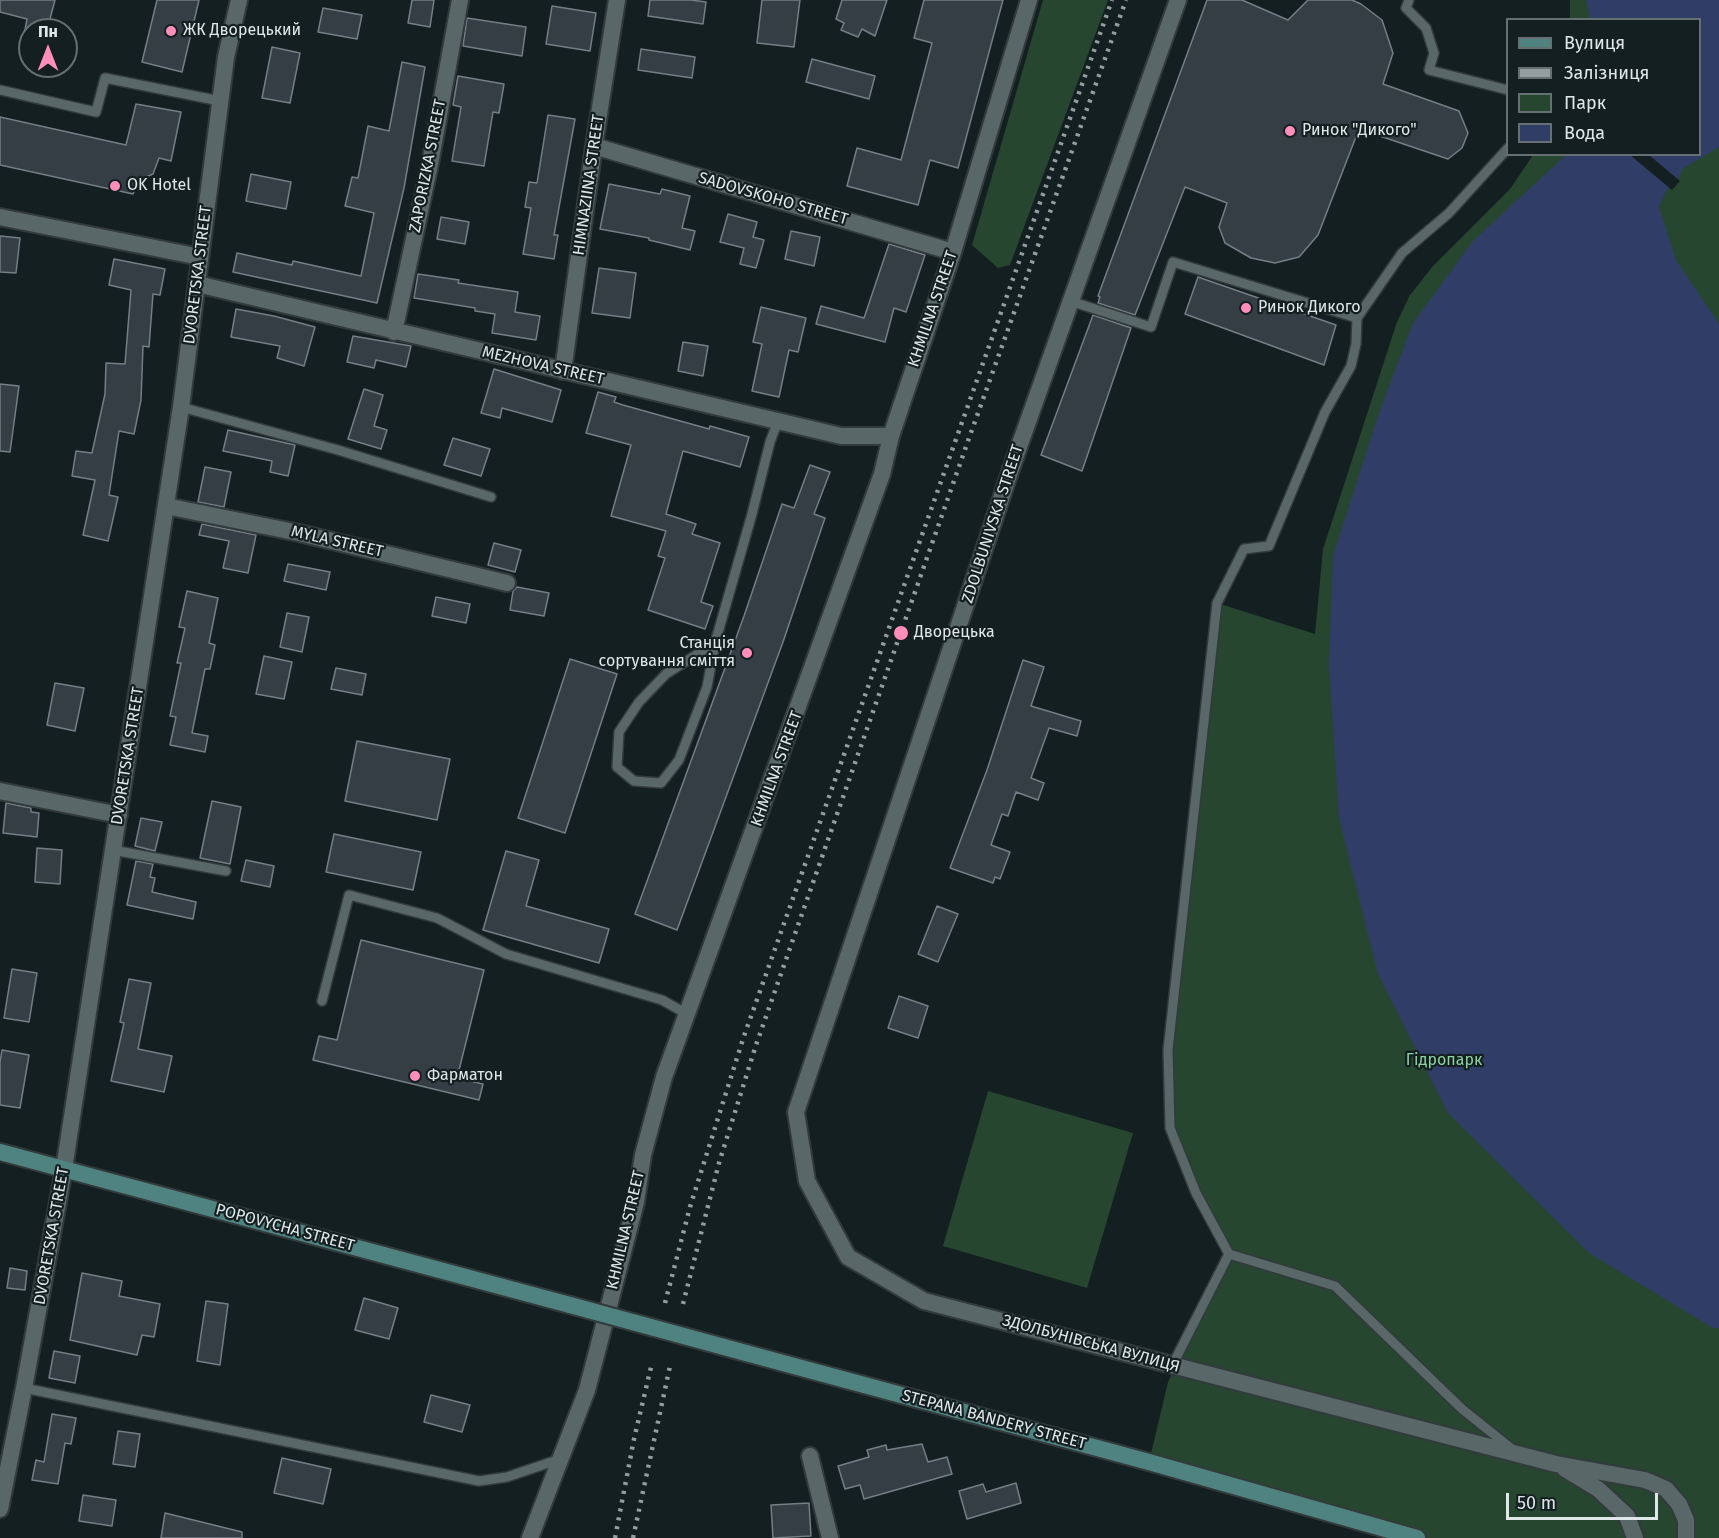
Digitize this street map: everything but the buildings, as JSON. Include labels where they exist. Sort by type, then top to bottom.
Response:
[{"type":"main road","name":"POPOVYCHA STREET","points":[[0,1152],[570,1305]]},
{"type":"main road","name":"STEPANA BANDERY STREET","points":[[570,1305],[1149,1462],[1417,1538]]},
{"type":"street","name":"DVORETSKA STREET","points":[[0,1509],[64,1169],[181,407],[226,57],[239,0]]},
{"type":"street","name":"ZAPORIZKA STREET","points":[[394,332],[430,164],[460,0]]},
{"type":"street","name":"HIMNAZIINA STREET","points":[[563,371],[617,0]]},
{"type":"street","name":"KHMILNA STREET","points":[[530,1538],[587,1389],[636,1202],[646,1144],[664,1077],[878,485],[891,436],[953,252],[1029,0]]},
{"type":"street","name":"ZDOLBUNIVSKA STREET","points":[[1172,1365],[924,1301],[848,1257],[807,1181],[796,1112],[1010,472],[1178,0]]},
{"type":"street","name":"SADOVSKOHO STREET","points":[[594,146],[953,252]]},
{"type":"street","points":[[0,217],[200,257]]},
{"type":"street","name":"MEZHOVA STREET","points":[[198,284],[841,436],[891,436]]},
{"type":"street","name":"MYLA STREET","points":[[166,506],[299,533],[507,583]]},
{"type":"street","points":[[0,791],[119,815]]},
{"type":"street","name":"ЗДОЛБУНІВСЬКА ВУЛИЦЯ","points":[[1172,1365],[1556,1464],[1645,1480],[1666,1489],[1679,1504],[1686,1520],[1686,1538]]},
{"type":"street","points":[[810,1456],[830,1538]]},
{"type":"street","name":"ЗДОЛБУНІВСЬКА ВУЛИЦЯ","points":[[1556,1464],[1598,1489],[1627,1516],[1635,1538]]},
{"type":"lane","points":[[1409,0],[1406,8],[1426,28],[1434,53],[1429,70],[1506,89]]},
{"type":"lane","points":[[0,90],[96,112],[105,78],[220,101]]},
{"type":"lane","points":[[1506,150],[1449,213],[1402,253],[1357,318],[1356,344],[1351,366],[1325,412],[1269,546],[1244,549],[1217,603],[1168,1062],[1170,1128],[1196,1193],[1229,1254],[1335,1286],[1462,1410],[1519,1455]]},
{"type":"lane","points":[[1070,301],[1151,327],[1173,262],[1357,318]]},
{"type":"lane","points":[[181,407],[338,450],[491,497]]},
{"type":"lane","points":[[715,643],[666,674],[639,702],[619,732],[617,767],[634,781],[661,783],[679,760],[707,687],[715,643],[753,514],[770,442],[778,422]]},
{"type":"lane","points":[[113,850],[226,872]]},
{"type":"lane","points":[[322,1001],[349,895],[437,918],[506,954],[662,1000],[687,1014]]},
{"type":"lane","points":[[1172,1365],[1229,1254]]},
{"type":"lane","points":[[24,1388],[479,1480],[507,1478],[560,1459]]},
{"type":"green space","points":[[1043,0],[1108,0],[1010,265],[998,268],[972,245]]},
{"type":"green space","name":"Гідропарк","points":[[1570,0],[1719,0],[1719,1538],[1417,1538],[1149,1462],[1168,1382],[1229,1254],[1170,1128],[1168,1051],[1217,603],[1315,634],[1323,549],[1397,322],[1410,295],[1433,266],[1510,189],[1532,156],[1701,156],[1701,18],[1570,18]]},
{"type":"green space","points":[[988,1091],[1133,1133],[1087,1288],[943,1246]]},
{"type":"water","points":[[1586,0],[1719,0],[1719,147],[1682,169],[1679,177],[1665,193],[1659,207],[1676,260],[1719,324],[1719,1328],[1713,1328],[1589,1253],[1448,1113],[1378,974],[1339,818],[1329,665],[1333,556],[1379,413],[1413,323],[1473,241],[1565,156],[1701,156],[1701,18],[1590,18]]},
{"type":"pier","points":[[1631,156],[1650,156],[1680,181],[1672,190]]},
{"type":"railway","points":[[665,1303],[690,1207],[743,1039],[1112,0]]},
{"type":"railway","points":[[683,1304],[719,1163],[756,1045],[1126,0]]},
{"type":"railway","points":[[615,1538],[634,1439],[652,1363]]},
{"type":"railway","points":[[633,1538],[670,1366]]},
{"type":"place","name":"ЖК Дворецький","points":[[171,31]]},
{"type":"place","name":"Ринок \"Дикого\"","points":[[1290,131]]},
{"type":"place","name":"OK Hotel","points":[[115,186]]},
{"type":"place","name":"Ринок Дикого","points":[[1246,308]]},
{"type":"place","name":"Дворецька","points":[[901,633]]},
{"type":"place","name":"Станція сортування сміття","points":[[747,653]]},
{"type":"place","name":"Фарматон","points":[[415,1076]]}]
